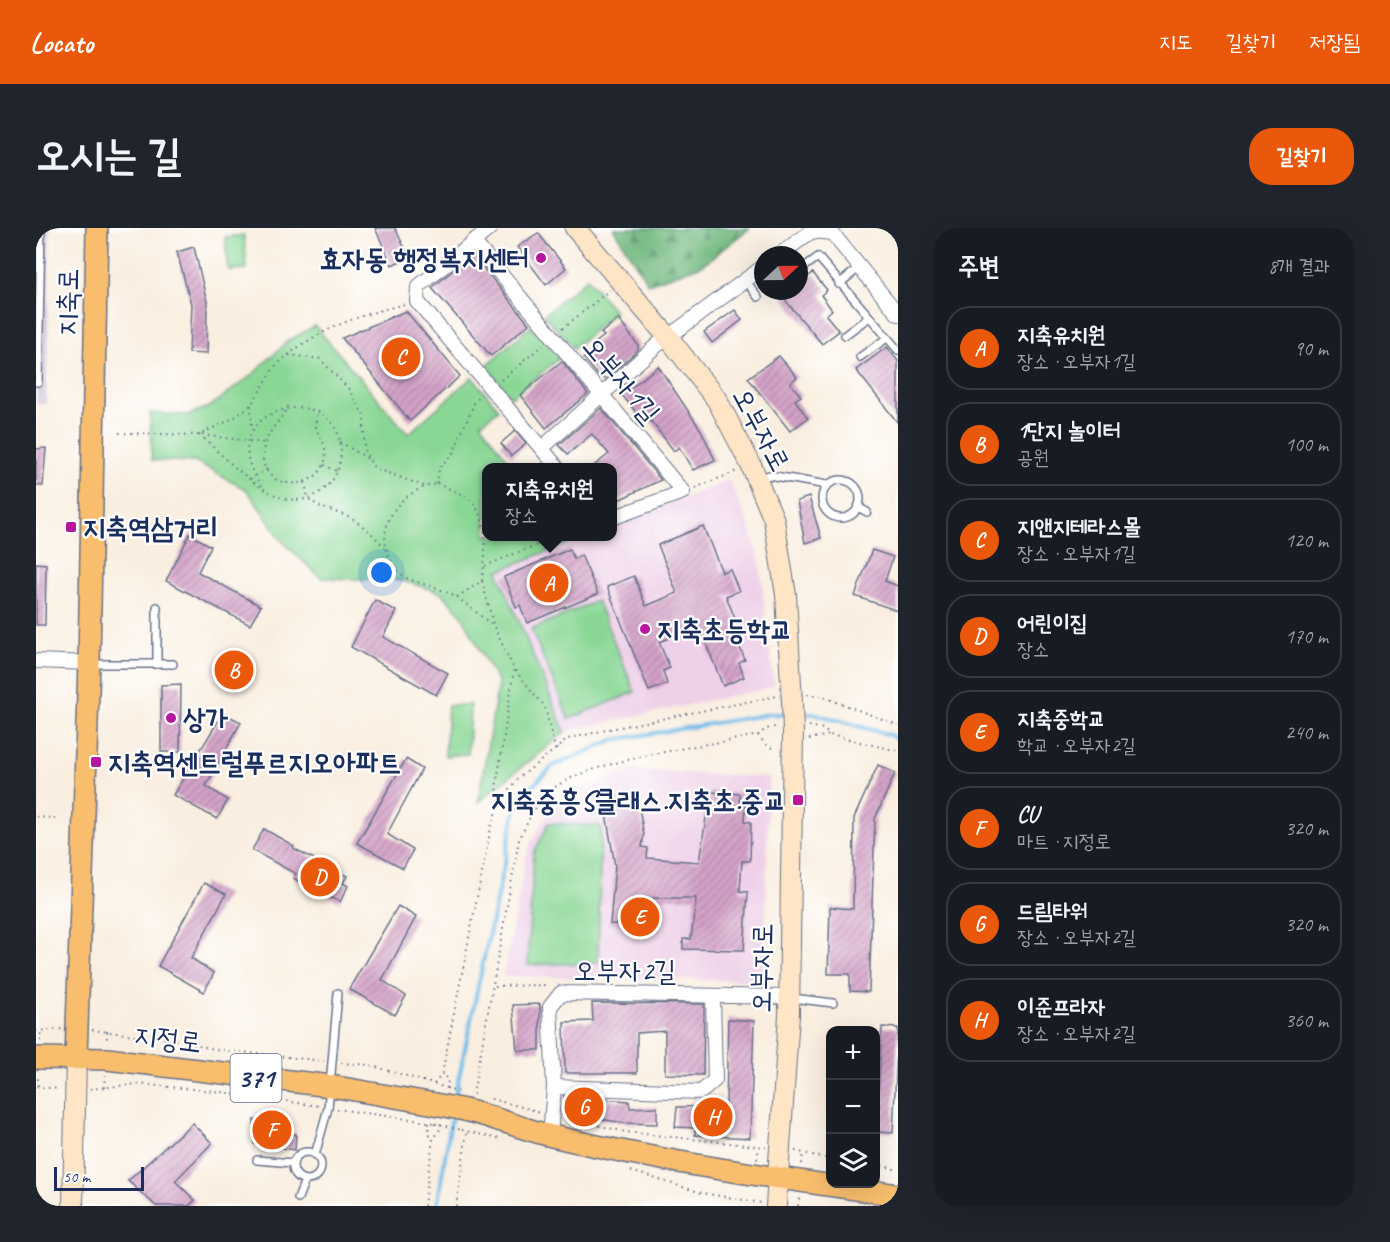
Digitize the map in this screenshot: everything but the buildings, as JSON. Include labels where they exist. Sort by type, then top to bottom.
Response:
[{"type":"main road","name":"지축로","points":[[73,1206],[89,663],[97,228]]},
{"type":"main road","name":"오부자로","points":[[575,228],[668,337],[717,400],[758,479],[774,520],[783,574],[797,731],[790,997],[776,1206]]},
{"type":"main road","name":"지정로","points":[[36,1058],[107,1059],[331,1086],[437,1104]]},
{"type":"main road","name":"371","points":[[437,1104],[466,1104],[550,1135],[778,1179],[898,1195]]},
{"type":"street","points":[[490,228],[418,287],[417,301],[554,463]]},
{"type":"street","points":[[791,246],[812,231],[832,233],[898,314]]},
{"type":"street","name":"오부자1길","points":[[473,241],[683,492]]},
{"type":"street","points":[[542,448],[668,337],[754,274]]},
{"type":"street","points":[[617,516],[683,492]]},
{"type":"street","points":[[36,661],[89,663]]},
{"type":"street","name":"오부자2길","points":[[550,1135],[554,1087],[550,1007],[561,993],[790,997]]},
{"type":"street","name":"오부자2길","points":[[554,1087],[701,1092],[715,1080],[713,997]]},
{"type":"lane","points":[[36,382],[38,382],[41,228]]},
{"type":"lane","points":[[808,264],[818,257],[898,350]]},
{"type":"lane","points":[[839,284],[860,267]]},
{"type":"lane","points":[[745,280],[754,292]]},
{"type":"lane","points":[[845,335],[868,317]]},
{"type":"lane","points":[[860,357],[887,338]]},
{"type":"lane","points":[[758,479],[769,475],[827,485],[840,479],[852,483],[860,494],[858,507],[849,516],[831,516],[821,501],[827,485]]},
{"type":"lane","points":[[858,507],[867,512]]},
{"type":"lane","points":[[157,607],[157,664]]},
{"type":"lane","points":[[89,663],[173,664]]},
{"type":"lane","points":[[315,1155],[302,1153],[293,1163],[294,1172],[305,1180],[314,1178],[320,1172],[320,1163],[315,1155],[328,1108],[334,1062],[332,1048],[338,993]]},
{"type":"lane","points":[[790,997],[833,1003]]},
{"type":"lane","points":[[256,1160],[293,1163]]},
{"type":"lane","points":[[298,1198],[305,1180]]},
{"type":"path","points":[[437,484],[439,468],[453,453],[475,401],[610,290]]},
{"type":"path","points":[[199,435],[234,418],[251,405],[261,393],[276,365],[305,342],[364,313],[417,301]]},
{"type":"path","points":[[288,355],[320,359],[348,388],[364,416],[364,450],[374,468],[424,486]]},
{"type":"path","points":[[251,405],[252,431],[248,460],[253,476],[263,488]]},
{"type":"path","points":[[199,435],[250,479],[284,498],[308,498],[322,491],[338,472],[341,449],[339,441],[329,422],[317,412],[303,407],[288,406],[274,410],[261,419],[252,431]]},
{"type":"path","points":[[288,406],[264,443],[263,456],[267,469],[275,479],[285,484],[305,482],[317,475],[324,465],[327,454],[324,440],[315,428],[317,412]]},
{"type":"path","points":[[119,433],[199,435],[264,443]]},
{"type":"path","points":[[339,441],[370,461]]},
{"type":"path","points":[[324,465],[338,472]]},
{"type":"path","points":[[250,479],[267,469]]},
{"type":"path","points":[[683,492],[740,470]]},
{"type":"path","points":[[305,482],[308,498],[323,510],[338,513],[358,523],[388,551]]},
{"type":"path","points":[[482,522],[469,499],[437,484],[424,486],[409,493],[397,504],[389,518],[386,534],[388,551],[395,566],[407,579],[442,588],[458,597],[494,627]]},
{"type":"path","points":[[484,541],[482,581],[494,627],[513,669],[545,707],[556,749]]},
{"type":"path","points":[[484,566],[548,541]]},
{"type":"path","points":[[458,597],[482,581]]},
{"type":"path","points":[[500,802],[496,788],[513,669]]},
{"type":"path","points":[[433,1139],[429,1133],[437,1104],[490,826],[500,802],[519,778],[568,740],[610,729],[793,697],[821,696],[898,725]]},
{"type":"path","points":[[797,731],[815,726],[830,735]]},
{"type":"path","points":[[466,1104],[494,986],[519,840],[533,810],[551,790],[571,776],[618,763],[758,735],[766,729],[830,735],[898,752]]},
{"type":"path","points":[[758,735],[766,746],[781,753]]},
{"type":"path","points":[[36,817],[55,818]]},
{"type":"path","points":[[494,986],[546,985]]},
{"type":"path","points":[[36,1031],[41,1029]]},
{"type":"path","points":[[107,1030],[185,1041],[213,1049],[318,1060]]},
{"type":"path","points":[[354,1064],[370,1065],[437,1104],[466,1104]]},
{"type":"path","points":[[424,1206],[433,1139],[439,1132],[437,1104],[448,1080],[442,1074]]},
{"type":"path","points":[[104,1088],[137,1084],[214,1091],[313,1105]]},
{"type":"path","points":[[484,1097],[540,1112]]},
{"type":"path","points":[[349,1110],[466,1104]]},
{"type":"path","points":[[563,1117],[626,1132],[759,1147]]},
{"type":"path","points":[[456,1206],[467,1131]]},
{"type":"path","points":[[803,1152],[826,1158]]},
{"type":"path","points":[[880,1165],[898,1170]]},
{"type":"shaded area","points":[[36,228],[50,228],[46,404],[36,404]]},
{"type":"shaded area","name":"지축초등학교","points":[[729,480],[751,530],[760,565],[774,687],[565,731],[497,571],[575,541],[617,541],[617,524]]},
{"type":"shaded area","points":[[628,770],[769,777],[764,981],[503,976],[526,857],[534,837],[548,814],[578,789]]},
{"type":"green space","points":[[613,228],[750,228],[702,265],[648,284]]},
{"type":"green space","points":[[244,235],[247,269],[228,270],[225,237]]},
{"type":"green space","points":[[587,278],[615,312],[574,348],[544,315]]},
{"type":"green space","points":[[315,326],[408,434],[472,377],[499,409],[481,423],[511,463],[482,463],[482,541],[568,541],[569,543],[498,571],[565,732],[478,802],[498,684],[462,615],[441,593],[401,580],[321,578],[283,542],[247,490],[195,462],[152,460],[150,413],[187,415],[209,407],[252,375],[289,340]]},
{"type":"green space","points":[[531,326],[560,358],[511,397],[486,366]]},
{"type":"green space","points":[[597,601],[635,692],[569,719],[531,629]]},
{"type":"green space","points":[[448,705],[470,705],[468,754],[445,756]]},
{"type":"green space","points":[[549,823],[601,826],[598,963],[527,965],[534,853]]},
{"type":"waterway","points":[[454,1101],[517,801],[553,766],[613,740],[770,714],[788,714]]},
{"type":"waterway","points":[[798,714],[816,714],[890,735],[898,740]]},
{"type":"waterway","points":[[437,1206],[452,1114]]},
{"type":"place","name":"효자동 행정복지센터","points":[[541,258]]},
{"type":"place","name":"지앤지테라스몰","points":[[401,357]]},
{"type":"place","name":"지축역삼거리","points":[[71,527]]},
{"type":"place","name":"지축유치원","points":[[549,583]]},
{"type":"place","name":"지축초등학교","points":[[645,629]]},
{"type":"place","name":"1단지 놀이터","points":[[234,670]]},
{"type":"place","name":"상가","points":[[171,718]]},
{"type":"place","name":"지축역센트럴푸르지오아파트","points":[[96,762]]},
{"type":"place","name":"지축중흥S클래스.지축초.중교","points":[[798,800]]},
{"type":"place","name":"어린이집","points":[[320,877]]},
{"type":"place","name":"지축중학교","points":[[640,917]]},
{"type":"place","name":"드림타워","points":[[584,1107]]},
{"type":"place","name":"이준프라자","points":[[713,1117]]},
{"type":"place","name":"CU","points":[[272,1130]]}]
